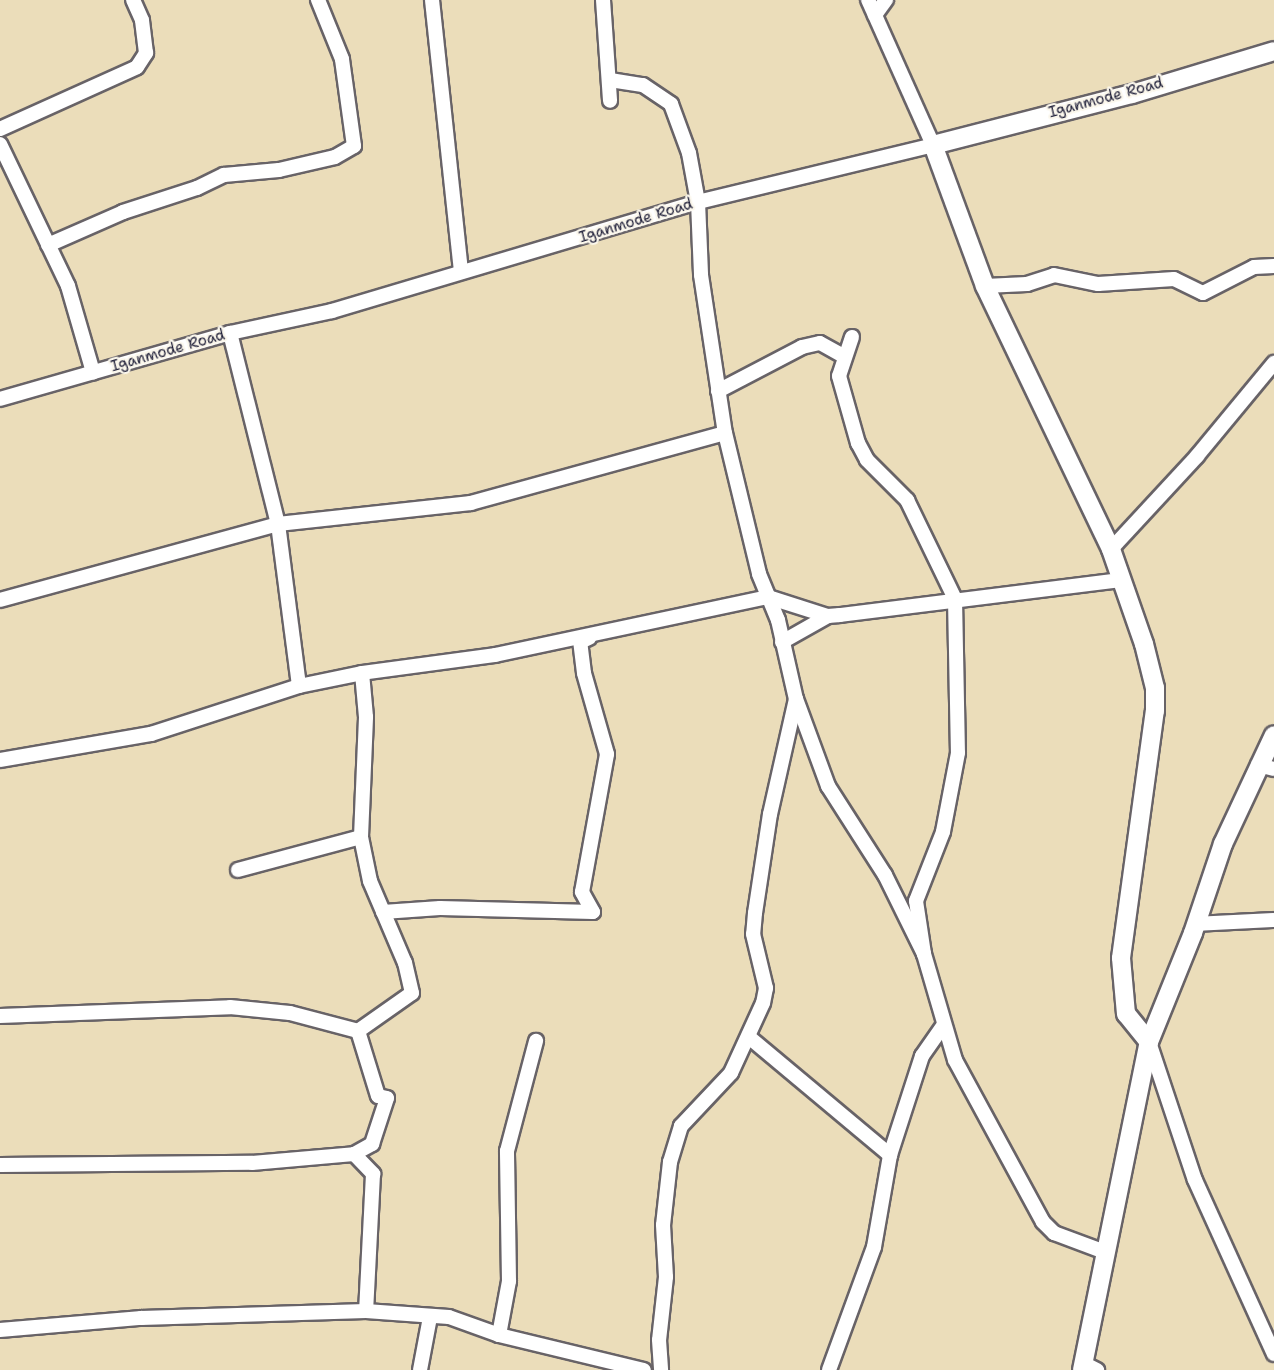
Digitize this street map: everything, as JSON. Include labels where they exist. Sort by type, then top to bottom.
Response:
[{"type":"street","points":[[0,129],[137,67],[146,53],[142,20],[133,0]]},
{"type":"street","points":[[48,245],[104,219],[197,188],[224,176],[279,170],[335,157],[354,146],[342,59],[318,0]]},
{"type":"street","points":[[432,0],[461,271]]},
{"type":"street","points":[[603,0],[610,101]]},
{"type":"street","points":[[868,0],[933,145],[984,286],[1111,549],[1155,688],[1155,711],[1121,958],[1126,1014],[1149,1042],[1195,1180],[1274,1354]]},
{"type":"street","points":[[875,15],[886,0]]},
{"type":"street","name":"Iganmode Road","points":[[0,399],[230,333],[332,311],[461,271],[612,231],[698,202],[1132,94],[1274,51]]},
{"type":"street","points":[[610,80],[643,85],[671,104],[689,153],[698,202],[701,275],[718,391],[725,433],[759,574],[778,620],[796,699],[828,786],[889,882],[924,954]]},
{"type":"street","points":[[0,144],[68,285],[93,372]]},
{"type":"street","points":[[984,286],[1027,284],[1054,274],[1098,284],[1174,279],[1203,293],[1254,267],[1274,266]]},
{"type":"street","points":[[230,333],[278,524],[299,686]]},
{"type":"street","points":[[852,337],[843,356],[839,376],[858,443],[867,460],[907,500],[955,599],[958,753],[943,832],[916,901],[924,954],[955,1060],[1043,1222],[1054,1233],[1105,1252]]},
{"type":"street","points":[[718,391],[802,347],[820,343],[843,356]]},
{"type":"street","points":[[1111,549],[1197,456],[1274,363]]},
{"type":"street","points":[[0,600],[278,524],[471,502],[725,433]]},
{"type":"street","points":[[782,642],[828,616],[1122,580]]},
{"type":"street","points":[[0,760],[151,734],[299,686],[362,673],[495,656],[592,637],[768,597],[828,616]]},
{"type":"street","points":[[383,912],[440,908],[593,912],[582,892],[607,754],[582,662],[580,642],[592,637]]},
{"type":"street","points":[[358,1031],[412,993],[405,963],[370,880],[361,837],[366,717],[362,673]]},
{"type":"street","points":[[660,1370],[659,1340],[666,1277],[663,1225],[670,1162],[681,1126],[719,1089],[749,1037],[766,988],[753,934],[754,913],[770,814],[796,699]]},
{"type":"street","points":[[1087,1368],[1105,1252],[1149,1042],[1196,924],[1223,844],[1266,767],[1274,735]]},
{"type":"street","points":[[238,870],[361,837]]},
{"type":"street","points":[[1196,924],[1274,920]]},
{"type":"street","points":[[0,1016],[230,1007],[290,1012],[358,1031]]},
{"type":"street","points":[[829,1370],[874,1247],[890,1155],[922,1056],[936,1031],[944,1025]]},
{"type":"street","points":[[358,1031],[378,1096],[387,1098],[372,1144],[373,1174],[366,1311]]},
{"type":"street","points":[[749,1037],[890,1155]]},
{"type":"street","points":[[499,1335],[508,1281],[507,1151],[536,1041]]},
{"type":"street","points":[[0,1164],[252,1162],[354,1154],[372,1144]]},
{"type":"street","points":[[354,1154],[373,1174]]},
{"type":"street","points":[[0,1330],[141,1318],[366,1311],[449,1317],[499,1335],[644,1370]]},
{"type":"street","points":[[420,1370],[430,1317]]}]
